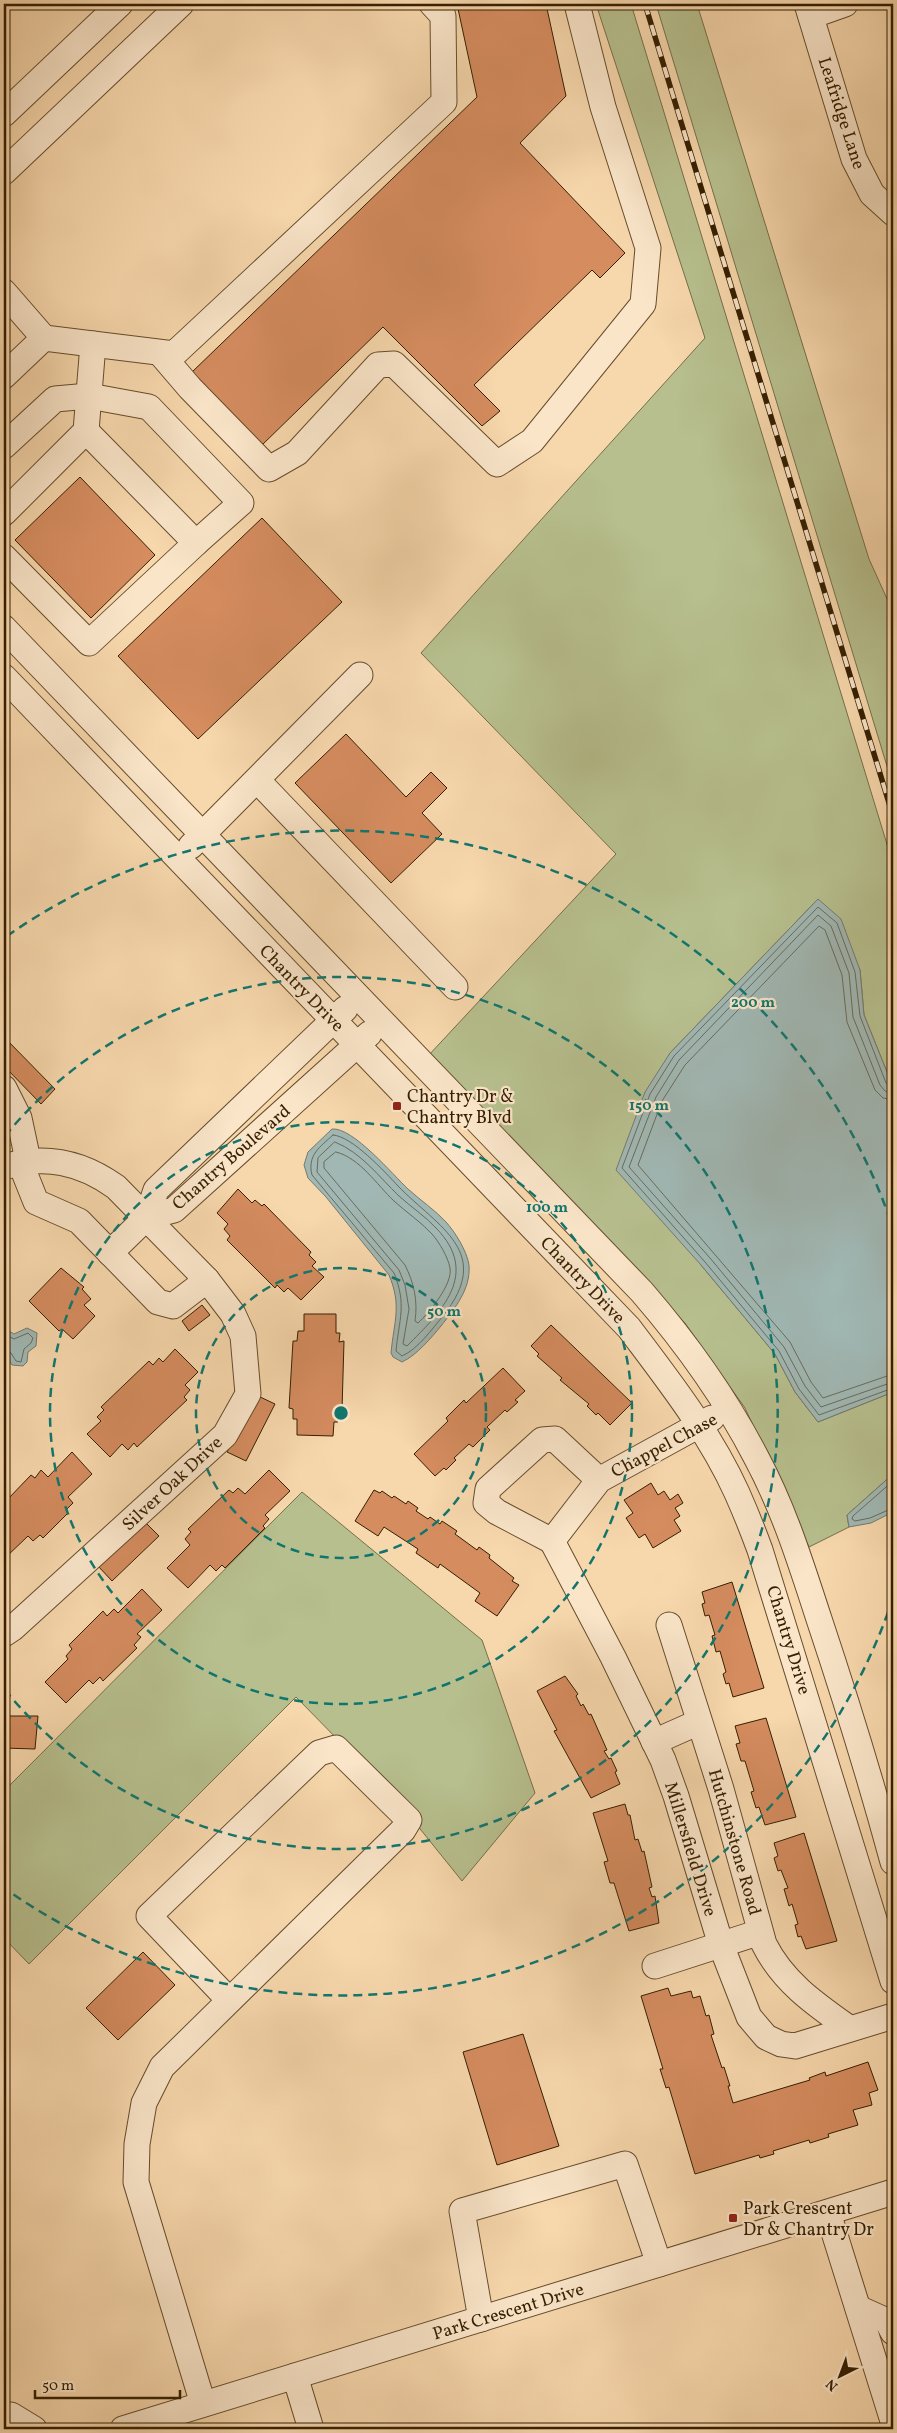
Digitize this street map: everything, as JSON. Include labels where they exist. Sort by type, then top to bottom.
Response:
[{"type":"street","points":[[4,114],[120,4]]},
{"type":"street","points":[[4,172],[181,4]]},
{"type":"street","points":[[4,292],[44,338],[174,354],[444,102],[443,16],[432,4]]},
{"type":"street","points":[[160,353],[190,388],[269,469],[297,453],[378,365],[394,364],[497,464],[532,441],[643,304],[648,248],[603,107],[577,4]]},
{"type":"street","points":[[809,10],[845,4]]},
{"type":"street","name":"Leafridge Lane","points":[[809,10],[854,159],[872,194],[893,213]]},
{"type":"street","points":[[4,376],[44,338]]},
{"type":"street","points":[[4,513],[86,431],[93,344]]},
{"type":"street","points":[[4,446],[56,399],[89,396],[149,407],[242,503],[196,543],[89,643],[4,557]]},
{"type":"street","points":[[86,431],[196,543]]},
{"type":"street","name":"Chantry Drive","points":[[4,628],[642,1292],[677,1333],[730,1409],[757,1458],[789,1528],[886,1807],[893,1862]]},
{"type":"street","points":[[178,859],[360,675]]},
{"type":"street","name":"Chantry Drive","points":[[4,677],[629,1328],[699,1425],[736,1491],[760,1550],[846,1821],[893,1981]]},
{"type":"street","points":[[257,780],[455,987]]},
{"type":"street","name":"Chantry Boulevard","points":[[148,1217],[156,1190],[358,997]]},
{"type":"street","name":"Chantry Boulevard","points":[[148,1217],[174,1210],[382,1022]]},
{"type":"street","points":[[4,1088],[19,1118],[17,1163],[36,1202],[79,1221],[158,1302],[173,1306],[207,1280]]},
{"type":"street","name":"Silver Oak Drive","points":[[4,1634],[13,1628],[225,1435],[248,1394],[243,1336],[233,1314],[207,1280],[148,1217],[116,1187],[99,1175],[56,1161],[17,1163]]},
{"type":"street","points":[[110,1253],[148,1217]]},
{"type":"street","name":"Chappel Chase","points":[[599,1480],[555,1439],[542,1440],[488,1489],[486,1503],[497,1512],[552,1541],[599,1480],[730,1409]]},
{"type":"street","name":"Millersfield Drive","points":[[552,1541],[654,1742],[676,1796],[721,1945],[749,2017],[766,2037],[781,2044],[795,2046],[893,2016]]},
{"type":"street","name":"Hutchinstone Road","points":[[669,1625],[760,1932],[774,1964],[807,1999],[849,2028]]},
{"type":"street","points":[[654,1742],[699,1722]]},
{"type":"street","points":[[203,2404],[136,2182],[136,2144],[144,2103],[162,2067],[403,1830],[409,1820],[336,1748],[319,1752],[149,1916],[229,2000]]},
{"type":"street","points":[[846,1821],[886,1807]]},
{"type":"street","points":[[655,1966],[760,1932]]},
{"type":"street","points":[[481,2319],[462,2211],[625,2164],[659,2264]]},
{"type":"street","points":[[861,2202],[893,2174]]},
{"type":"street","name":"Park Crescent Drive","points":[[123,2429],[893,2192]]},
{"type":"street","points":[[828,2213],[893,2421]]},
{"type":"street","points":[[858,2308],[887,2321],[893,2332]]},
{"type":"street","points":[[295,2376],[311,2429]]},
{"type":"street","points":[[4,2415],[11,2415],[34,2429]]},
{"type":"green space","points":[[596,4],[631,4],[893,864],[893,1087],[864,1015],[860,970],[818,899],[670,1053],[701,1265],[775,1354],[795,1392],[818,1422],[893,1392],[893,1474],[847,1515],[849,1527],[809,1547],[745,1408],[685,1323],[428,1056],[616,854],[421,653],[705,338]]},
{"type":"green space","points":[[656,4],[697,4],[869,559],[893,612],[893,786]]},
{"type":"green space","points":[[302,1492],[482,1640],[535,1793],[462,1881],[396,1799],[296,1697],[29,1964],[4,1938],[4,1791]]},
{"type":"water","points":[[818,899],[841,919],[860,970],[864,1015],[893,1087],[893,1392],[818,1422],[795,1392],[775,1354],[701,1265],[616,1170],[645,1092],[670,1053]]},
{"type":"water","points":[[332,1129],[341,1130],[361,1143],[408,1189],[442,1218],[457,1236],[468,1260],[469,1274],[465,1290],[457,1305],[423,1346],[402,1362],[393,1357],[391,1353],[396,1305],[389,1275],[326,1197],[308,1178],[304,1165],[308,1152]]},
{"type":"water","points":[[4,1328],[14,1334],[27,1328],[37,1333],[36,1346],[28,1352],[27,1362],[23,1366],[12,1365],[4,1353]]},
{"type":"water","points":[[893,1474],[893,1512],[871,1523],[849,1527],[847,1515]]},
{"type":"building","points":[[457,4],[546,4],[566,96],[520,143],[625,253],[600,278],[592,270],[474,385],[500,411],[482,426],[383,327],[260,447],[191,373],[477,97]]},
{"type":"building","points":[[80,477],[155,555],[91,618],[15,540]]},
{"type":"building","points":[[262,518],[342,602],[198,739],[118,656]]},
{"type":"building","points":[[346,734],[406,797],[431,772],[447,788],[422,813],[442,834],[391,883],[295,783]]},
{"type":"building","points":[[4,1037],[55,1089],[41,1104],[4,1066]]},
{"type":"building","points":[[238,1189],[252,1203],[255,1200],[262,1206],[264,1204],[311,1252],[309,1255],[316,1262],[312,1266],[324,1277],[301,1300],[288,1288],[284,1292],[277,1285],[275,1288],[227,1240],[230,1236],[224,1229],[228,1224],[217,1213]]},
{"type":"building","points":[[61,1268],[84,1287],[82,1289],[91,1299],[84,1305],[95,1316],[73,1339],[62,1329],[59,1331],[29,1301]]},
{"type":"building","points":[[202,1305],[210,1315],[189,1331],[182,1321]]},
{"type":"building","points":[[304,1314],[336,1314],[336,1333],[340,1333],[339,1342],[344,1341],[342,1410],[338,1411],[338,1422],[334,1422],[333,1436],[297,1435],[297,1419],[293,1419],[293,1409],[289,1408],[293,1341],[297,1341],[298,1331],[304,1331]]},
{"type":"building","points":[[551,1325],[632,1403],[610,1425],[598,1413],[596,1415],[587,1406],[589,1404],[560,1380],[562,1378],[537,1356],[539,1354],[531,1346]]},
{"type":"building","points":[[175,1349],[198,1372],[185,1385],[190,1390],[184,1397],[187,1400],[137,1447],[134,1443],[128,1450],[122,1444],[110,1457],[87,1434],[101,1421],[97,1417],[104,1410],[101,1407],[149,1361],[153,1365],[159,1358],[163,1362]]},
{"type":"building","points":[[503,1368],[525,1391],[515,1400],[518,1402],[507,1412],[505,1410],[487,1427],[490,1430],[473,1447],[469,1444],[454,1458],[456,1460],[446,1470],[444,1468],[435,1476],[414,1454],[448,1421],[446,1418],[464,1400],[466,1403]]},
{"type":"building","points":[[256,1395],[275,1404],[246,1461],[227,1452]]},
{"type":"building","points":[[72,1452],[92,1474],[68,1497],[73,1503],[66,1510],[68,1513],[43,1538],[40,1535],[33,1541],[28,1536],[4,1559],[4,1519],[7,1515],[4,1508],[10,1502],[7,1500],[31,1475],[35,1478],[41,1470],[48,1477]]},
{"type":"building","points":[[269,1470],[290,1491],[265,1515],[269,1519],[263,1526],[265,1528],[225,1568],[222,1565],[216,1571],[210,1565],[188,1588],[167,1568],[190,1545],[185,1539],[191,1532],[188,1529],[229,1490],[233,1493],[238,1488],[245,1494]]},
{"type":"building","points":[[651,1483],[658,1495],[664,1491],[670,1500],[678,1494],[683,1503],[675,1508],[680,1516],[674,1520],[681,1531],[653,1548],[645,1534],[639,1538],[626,1518],[633,1513],[624,1500]]},
{"type":"building","points":[[374,1490],[380,1493],[382,1491],[392,1498],[394,1496],[406,1504],[408,1501],[418,1508],[416,1511],[428,1519],[430,1517],[440,1524],[442,1521],[457,1531],[455,1534],[477,1550],[479,1547],[490,1555],[489,1558],[514,1578],[512,1581],[519,1585],[497,1616],[475,1601],[480,1593],[440,1564],[438,1568],[416,1553],[418,1549],[384,1527],[378,1536],[355,1521]]},
{"type":"building","points":[[144,1521],[159,1536],[112,1581],[98,1566]]},
{"type":"building","points":[[732,1582],[764,1688],[733,1697],[729,1683],[726,1684],[723,1674],[726,1672],[720,1651],[716,1652],[712,1636],[715,1635],[709,1615],[705,1616],[702,1604],[705,1603],[702,1592]]},
{"type":"building","points":[[142,1589],[162,1610],[137,1634],[141,1637],[134,1645],[137,1648],[103,1681],[100,1677],[93,1684],[89,1680],[66,1703],[45,1682],[68,1659],[66,1656],[72,1649],[69,1645],[103,1611],[107,1616],[114,1609],[118,1613]]},
{"type":"building","points":[[565,1676],[578,1694],[576,1696],[581,1706],[583,1704],[589,1715],[591,1714],[607,1750],[604,1751],[609,1759],[611,1758],[617,1771],[615,1772],[620,1784],[591,1798],[554,1731],[557,1730],[537,1691]]},
{"type":"building","points":[[4,1711],[5,1716],[38,1716],[35,1749],[4,1748]]},
{"type":"building","points":[[766,1718],[796,1817],[765,1825],[759,1807],[756,1808],[751,1792],[754,1791],[745,1761],[741,1761],[736,1744],[740,1743],[735,1726]]},
{"type":"building","points":[[625,1804],[628,1815],[630,1815],[635,1840],[638,1839],[642,1852],[644,1851],[652,1887],[649,1888],[652,1897],[655,1896],[659,1923],[629,1931],[614,1883],[610,1883],[604,1862],[608,1861],[593,1813]]},
{"type":"building","points":[[804,1833],[837,1941],[806,1949],[801,1936],[798,1937],[795,1925],[798,1924],[792,1904],[789,1906],[784,1889],[788,1888],[781,1870],[778,1871],[774,1858],[778,1856],[774,1843]]},
{"type":"building","points":[[143,1952],[175,1985],[118,2040],[86,2008]]},
{"type":"building","points":[[668,1988],[671,1996],[691,1991],[693,1998],[700,1996],[706,2016],[709,2015],[714,2034],[711,2035],[722,2068],[724,2067],[733,2103],[810,2080],[809,2078],[825,2072],[826,2076],[868,2062],[878,2090],[869,2093],[872,2105],[853,2110],[858,2125],[828,2134],[829,2137],[810,2143],[809,2140],[773,2151],[774,2154],[760,2158],[759,2155],[695,2174],[669,2087],[666,2088],[660,2069],[663,2069],[641,1996]]},
{"type":"building","points":[[523,2034],[559,2146],[497,2165],[463,2052]]},
{"type":"railway","points":[[645,4],[893,816]]},
{"type":"place","name":"Chantry Dr & Chantry Blvd","points":[[397,1106]]},
{"type":"place","name":"Park Crescent Dr & Chantry Dr","points":[[733,2218]]}]
